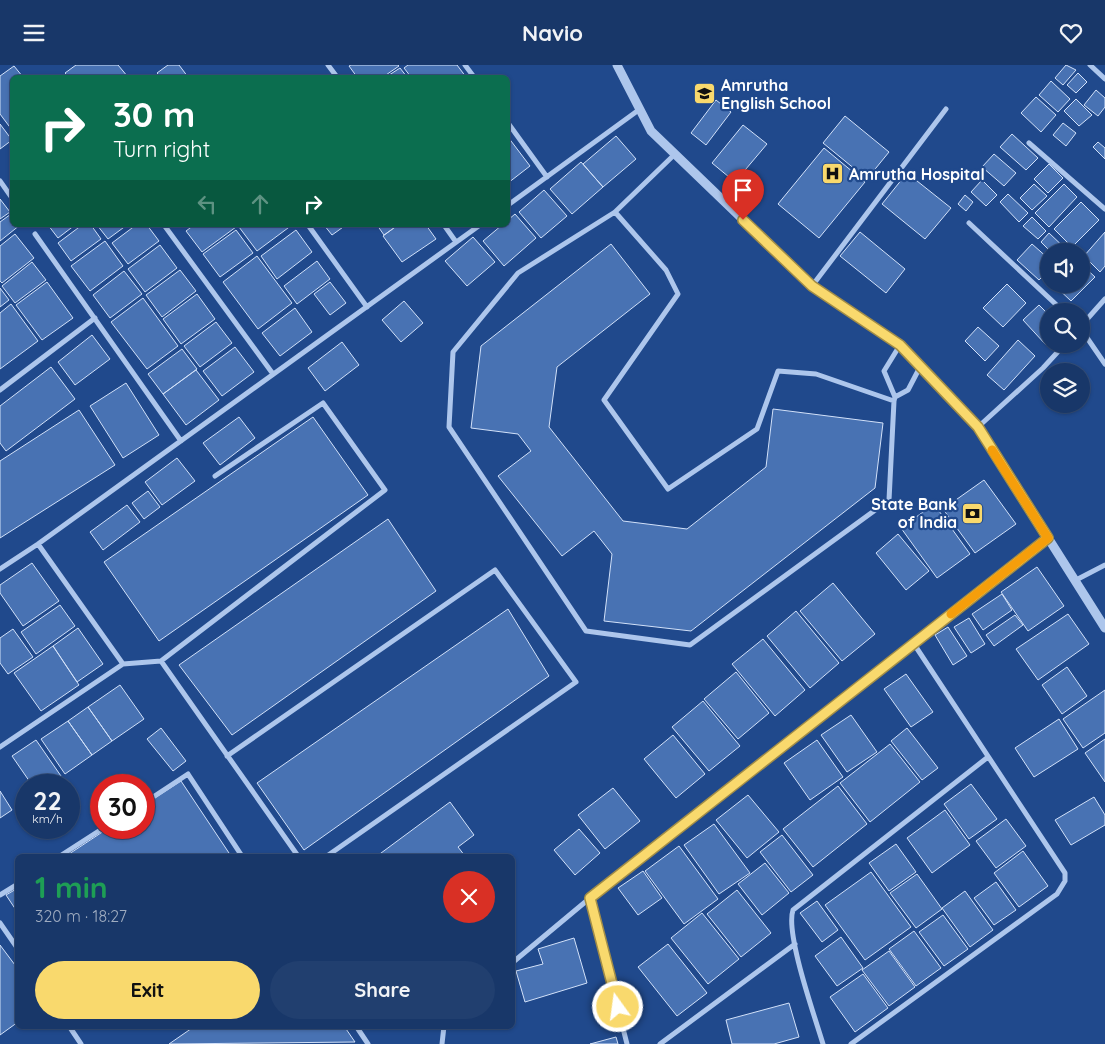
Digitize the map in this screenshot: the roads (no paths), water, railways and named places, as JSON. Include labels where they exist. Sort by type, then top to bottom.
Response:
[{"type":"street","points":[[328,65],[336,75]]},
{"type":"street","points":[[617,65],[652,131],[812,286],[900,345],[978,427],[1105,628]]},
{"type":"street","points":[[1090,65],[1105,79]]},
{"type":"street","points":[[510,204],[640,109]]},
{"type":"street","points":[[812,286],[946,109]]},
{"type":"street","points":[[510,126],[547,177]]},
{"type":"street","points":[[1029,143],[1105,209]]},
{"type":"street","points":[[675,154],[615,212],[518,273],[453,352],[449,427],[586,631],[690,645],[889,500],[895,399],[884,371],[900,345]]},
{"type":"street","points":[[0,181],[10,195]]},
{"type":"street","points":[[615,212],[666,270],[678,294],[604,400],[668,489],[757,429],[778,371],[816,374],[895,399]]},
{"type":"street","points":[[969,223],[1054,303]]},
{"type":"street","points":[[165,227],[273,374]]},
{"type":"street","points":[[309,227],[367,307]]},
{"type":"street","points":[[445,227],[456,242]]},
{"type":"street","points":[[0,569],[38,544],[477,227]]},
{"type":"street","points":[[34,234],[181,441]]},
{"type":"street","points":[[1090,316],[1105,299]]},
{"type":"street","points":[[0,390],[95,318]]},
{"type":"street","points":[[1090,341],[1105,364]]},
{"type":"street","points":[[978,427],[1043,368],[1057,353]]},
{"type":"street","points":[[895,399],[908,389],[920,367]]},
{"type":"street","points":[[0,747],[123,664],[161,661],[385,491],[323,403],[215,476]]},
{"type":"street","points":[[515,960],[590,898],[1048,538]]},
{"type":"street","points":[[38,544],[123,664]]},
{"type":"street","points":[[1076,580],[1105,565]]},
{"type":"street","points":[[228,756],[496,570],[576,682],[331,854]]},
{"type":"street","points":[[851,1044],[1048,900],[1062,887],[1065,873],[914,644]]},
{"type":"street","points":[[161,661],[297,854]]},
{"type":"street","points":[[823,1044],[795,944],[790,917],[795,907],[988,757]]},
{"type":"street","points":[[155,796],[188,774],[241,854]]},
{"type":"street","points":[[63,854],[90,837]]},
{"type":"street","points":[[0,895],[15,885]]},
{"type":"street","points":[[590,898],[627,1044]]},
{"type":"street","points":[[0,923],[15,945]]},
{"type":"street","points":[[660,1044],[795,944]]},
{"type":"street","points":[[71,1029],[81,1044]]},
{"type":"street","points":[[358,1029],[368,1044]]},
{"type":"street","points":[[442,1044],[444,1029]]},
{"type":"place","name":"Amrutha English School","points":[[705,94]]},
{"type":"place","name":"Amrutha Hospital","points":[[833,174]]},
{"type":"place","name":"State Bank of India","points":[[973,513]]}]
